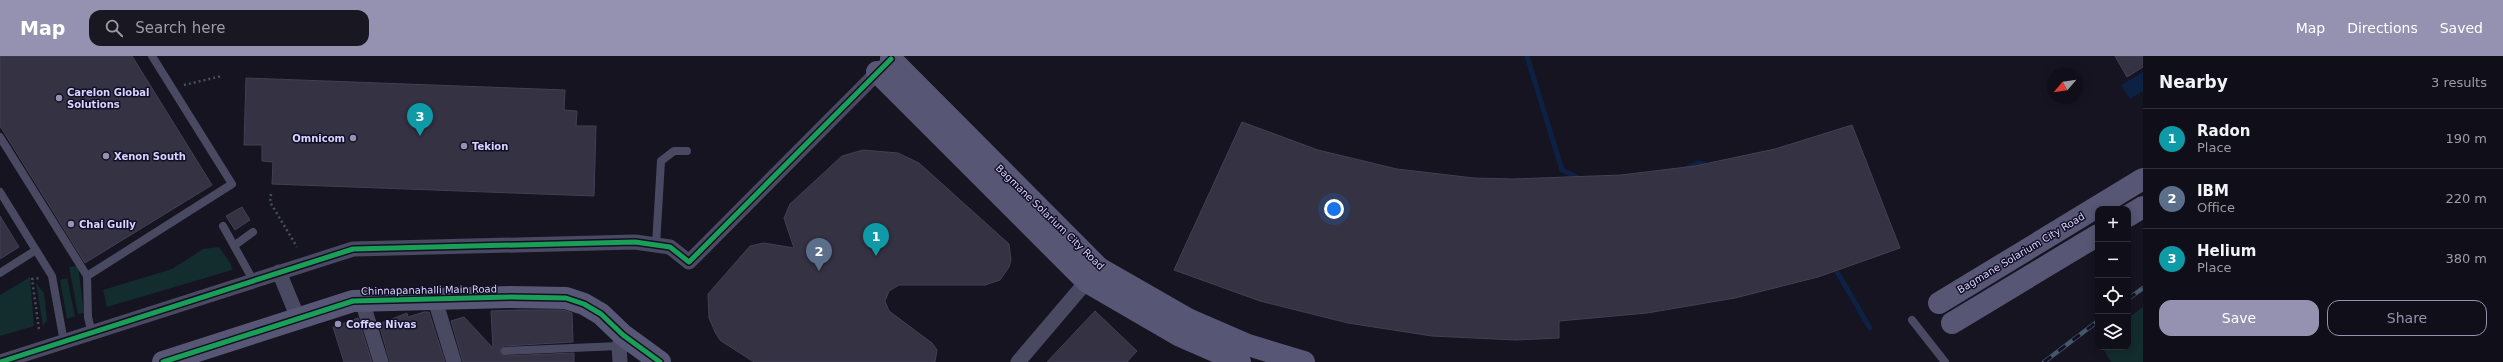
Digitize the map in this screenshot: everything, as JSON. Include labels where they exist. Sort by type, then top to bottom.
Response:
[{"type":"street","points":[[0,362],[92,334],[279,272],[353,250],[635,242],[670,247],[689,262],[885,62]]},
{"type":"street","name":"Bagmane Solarium City Road","points":[[885,62],[1093,275],[1180,336],[1240,362]]},
{"type":"street","name":"Bagmane Solarium City Road","points":[[1939,302],[2143,179]]},
{"type":"street","points":[[2131,214],[2143,207]]},
{"type":"street","points":[[1952,323],[2095,236]]},
{"type":"street","points":[[279,272],[298,318]]},
{"type":"street","points":[[1018,362],[1093,275]]},
{"type":"street","name":"Bagmane Solarium City Road","points":[[1093,275],[1194,322],[1248,345],[1304,362]]},
{"type":"street","name":"Chinnapanahalli Main Road","points":[[163,362],[186,359],[298,318],[353,300],[566,298],[601,314],[621,341],[660,362]]},
{"type":"street","points":[[435,300],[454,362]]},
{"type":"street","points":[[362,301],[381,362]]},
{"type":"street","points":[[620,362],[621,341]]},
{"type":"lane","points":[[87,276],[232,184],[152,56]]},
{"type":"lane","points":[[0,137],[87,276],[88,316],[92,334]]},
{"type":"lane","points":[[656,245],[661,161],[674,152],[687,151]]},
{"type":"lane","points":[[0,192],[52,276],[64,342]]},
{"type":"lane","points":[[223,226],[254,280]]},
{"type":"lane","points":[[234,245],[254,232]]},
{"type":"lane","points":[[0,273],[36,250]]},
{"type":"lane","points":[[1912,320],[1945,362]]},
{"type":"lane","points":[[505,351],[621,341]]},
{"type":"path","points":[[183,85],[222,76]]},
{"type":"path","points":[[271,194],[270,202],[297,247]]},
{"type":"path","points":[[32,279],[39,329]]},
{"type":"green space","points":[[219,247],[231,264],[232,270],[107,307],[103,290],[172,269],[203,249]]},
{"type":"green space","points":[[78,266],[84,313],[78,314],[69,267]]},
{"type":"green space","points":[[30,277],[34,326],[0,336],[0,295]]},
{"type":"green space","points":[[67,278],[75,316],[67,319],[60,280]]},
{"type":"green space","points":[[36,283],[44,293],[47,320],[43,326]]},
{"type":"green space","points":[[2143,307],[2143,362],[2111,362],[2104,350],[2131,350],[2131,316]]},
{"type":"water","points":[[2143,72],[2143,91],[2130,99],[2121,85]]},
{"type":"building","name":"Xenon South","points":[[0,56],[132,56],[212,185],[85,263],[0,126]]},
{"type":"building","points":[[2115,56],[2143,56],[2143,67],[2127,77]]},
{"type":"building","points":[[246,78],[565,90],[564,110],[577,111],[576,126],[596,126],[594,196],[272,184],[273,162],[262,161],[262,145],[244,145]]},
{"type":"building","points":[[1242,122],[1318,150],[1397,169],[1474,178],[1513,179],[1621,175],[1695,166],[1775,149],[1852,125],[1900,248],[1818,277],[1735,298],[1647,313],[1559,321],[1559,338],[1516,340],[1432,336],[1348,323],[1260,301],[1174,270]]},
{"type":"building","points":[[863,150],[898,153],[919,163],[1009,244],[1011,260],[1009,267],[1000,280],[985,285],[899,285],[889,291],[885,301],[889,311],[932,343],[937,350],[935,362],[754,362],[721,341],[716,334],[709,318],[708,294],[750,246],[764,243],[794,248],[784,218],[790,204],[842,156]]},
{"type":"building","points":[[242,207],[250,220],[235,230],[226,216]]},
{"type":"building","points":[[0,216],[19,247],[0,259]]},
{"type":"building","points":[[564,310],[572,313],[573,342],[504,346],[500,349],[501,354],[505,356],[574,353],[574,362],[463,362],[451,321],[464,317],[493,348],[491,311]]},
{"type":"building","points":[[1095,311],[1137,351],[1127,362],[1047,362]]},
{"type":"building","points":[[429,312],[445,362],[390,362],[379,324],[407,313],[408,317]]},
{"type":"building","points":[[358,318],[372,362],[344,362],[333,327]]},
{"type":"waterway","points":[[1527,56],[1562,170],[1581,179]]},
{"type":"waterway","points":[[1685,169],[1698,163],[1709,166]]},
{"type":"waterway","points":[[1833,265],[1870,328]]},
{"type":"railway","points":[[2131,297],[2143,288]]},
{"type":"railway","points":[[2044,362],[2095,323]]},
{"type":"cycle path","points":[[0,362],[353,249],[635,242],[670,247],[689,262],[891,59]]},
{"type":"cycle path","points":[[163,362],[353,301],[511,297],[566,298],[584,304],[601,314],[623,335],[660,362]]},
{"type":"place","name":"Carelon Global Solutions","points":[[59,98]]},
{"type":"place","name":"Helium","points":[[420,136]]},
{"type":"place","name":"Omnicom","points":[[353,138]]},
{"type":"place","name":"Tekion","points":[[464,146]]},
{"type":"place","name":"Xenon South","points":[[106,156]]},
{"type":"place","name":"Chai Gully","points":[[71,224]]},
{"type":"place","name":"Radon","points":[[876,256]]},
{"type":"place","name":"IBM","points":[[819,271]]},
{"type":"place","name":"Coffee Nivas","points":[[338,324]]}]
